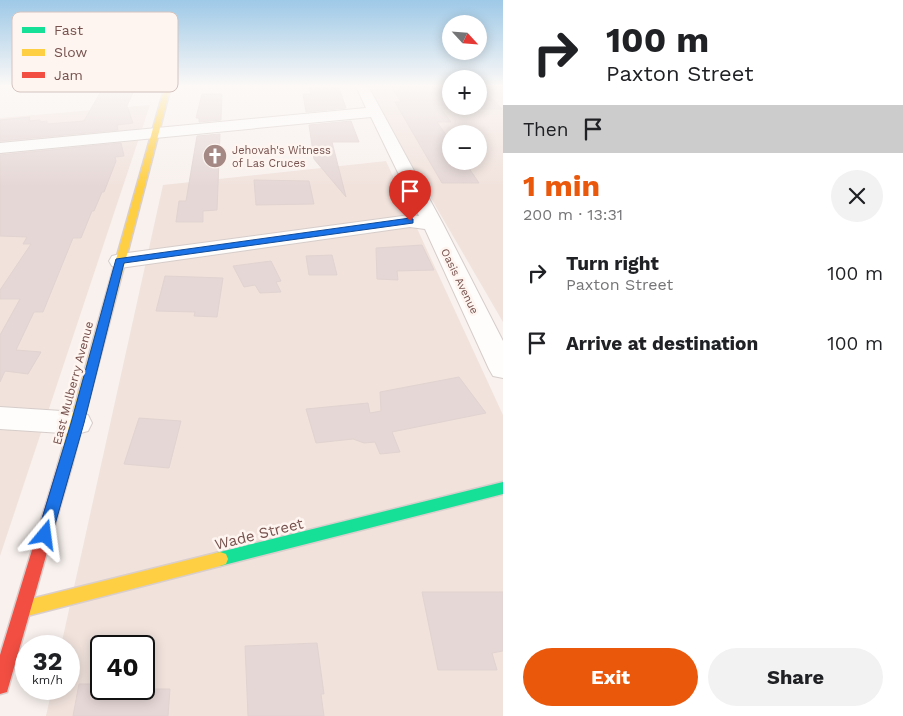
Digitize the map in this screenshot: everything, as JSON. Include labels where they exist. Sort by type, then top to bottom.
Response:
[{"type":"street","name":"East Mulberry Avenue","points":[[0,685],[77,423],[120,260],[160,119]]},
{"type":"street","points":[[0,148],[294,119]]},
{"type":"street","name":"Oasis Avenue","points":[[379,119],[433,224],[503,369]]},
{"type":"street","points":[[120,260],[410,221],[433,224]]},
{"type":"street","points":[[0,418],[77,423]]},
{"type":"street","name":"Wade Street","points":[[23,609],[503,488]]},
{"type":"shaded area","points":[[0,119],[145,119],[0,556]]},
{"type":"shaded area","points":[[385,119],[503,119],[503,153],[503,322]]},
{"type":"shaded area","points":[[386,161],[503,415],[503,716],[46,716],[50,700],[80,700],[80,635],[63,635],[163,185]]},
{"type":"building","points":[[85,119],[132,119],[133,123],[117,125],[118,130],[0,141],[0,120],[40,120],[40,122],[47,121],[47,124]]},
{"type":"building","points":[[199,119],[221,119],[221,120],[199,122]]},
{"type":"building","points":[[405,119],[449,119],[451,122],[437,122],[442,129],[442,170],[470,170],[479,183],[442,183]]},
{"type":"building","points":[[351,121],[359,142],[332,142],[346,197],[314,159],[309,125]]},
{"type":"building","points":[[220,134],[217,210],[203,211],[203,222],[176,222],[179,201],[186,201],[197,136]]},
{"type":"building","points":[[121,143],[124,156],[115,157],[116,161],[104,192],[102,192],[94,211],[92,211],[81,238],[73,238],[43,312],[34,312],[16,350],[41,352],[28,374],[5,371],[0,382],[0,335],[20,299],[0,299],[0,290],[31,244],[23,244],[27,237],[0,236],[0,155]]},
{"type":"building","points":[[254,180],[309,181],[314,204],[256,205]]},
{"type":"building","points":[[422,245],[434,270],[397,271],[398,280],[377,279],[376,248]]},
{"type":"building","points":[[332,255],[337,275],[309,275],[306,256]]},
{"type":"building","points":[[271,261],[281,281],[276,282],[281,292],[260,293],[255,285],[244,287],[233,266]]},
{"type":"building","points":[[165,276],[223,278],[217,317],[194,316],[195,312],[156,311]]},
{"type":"building","points":[[459,377],[486,413],[392,432],[400,452],[380,454],[375,442],[364,443],[353,439],[316,443],[306,409],[368,403],[370,413],[381,411],[380,392]]},
{"type":"building","points":[[139,418],[181,421],[169,468],[124,464]]},
{"type":"building","points":[[422,592],[503,592],[503,651],[492,653],[497,670],[438,670]]},
{"type":"building","points":[[317,643],[324,694],[321,694],[324,716],[248,716],[245,646]]},
{"type":"building","points":[[80,684],[90,684],[90,700],[155,700],[155,689],[170,689],[168,716],[73,716],[76,700],[80,700]]},
{"type":"traffic: fast","points":[[220,559],[503,488]]},
{"type":"traffic: slow","points":[[65,465],[159,119]]},
{"type":"traffic: slow","points":[[23,609],[220,559]]},
{"type":"traffic: jam","points":[[0,685],[65,465]]},
{"type":"place","name":"Jehovah's Witness of Las Cruces","points":[[215,156]]},
{"type":"route","points":[[45,535],[120,260],[410,221]]}]
